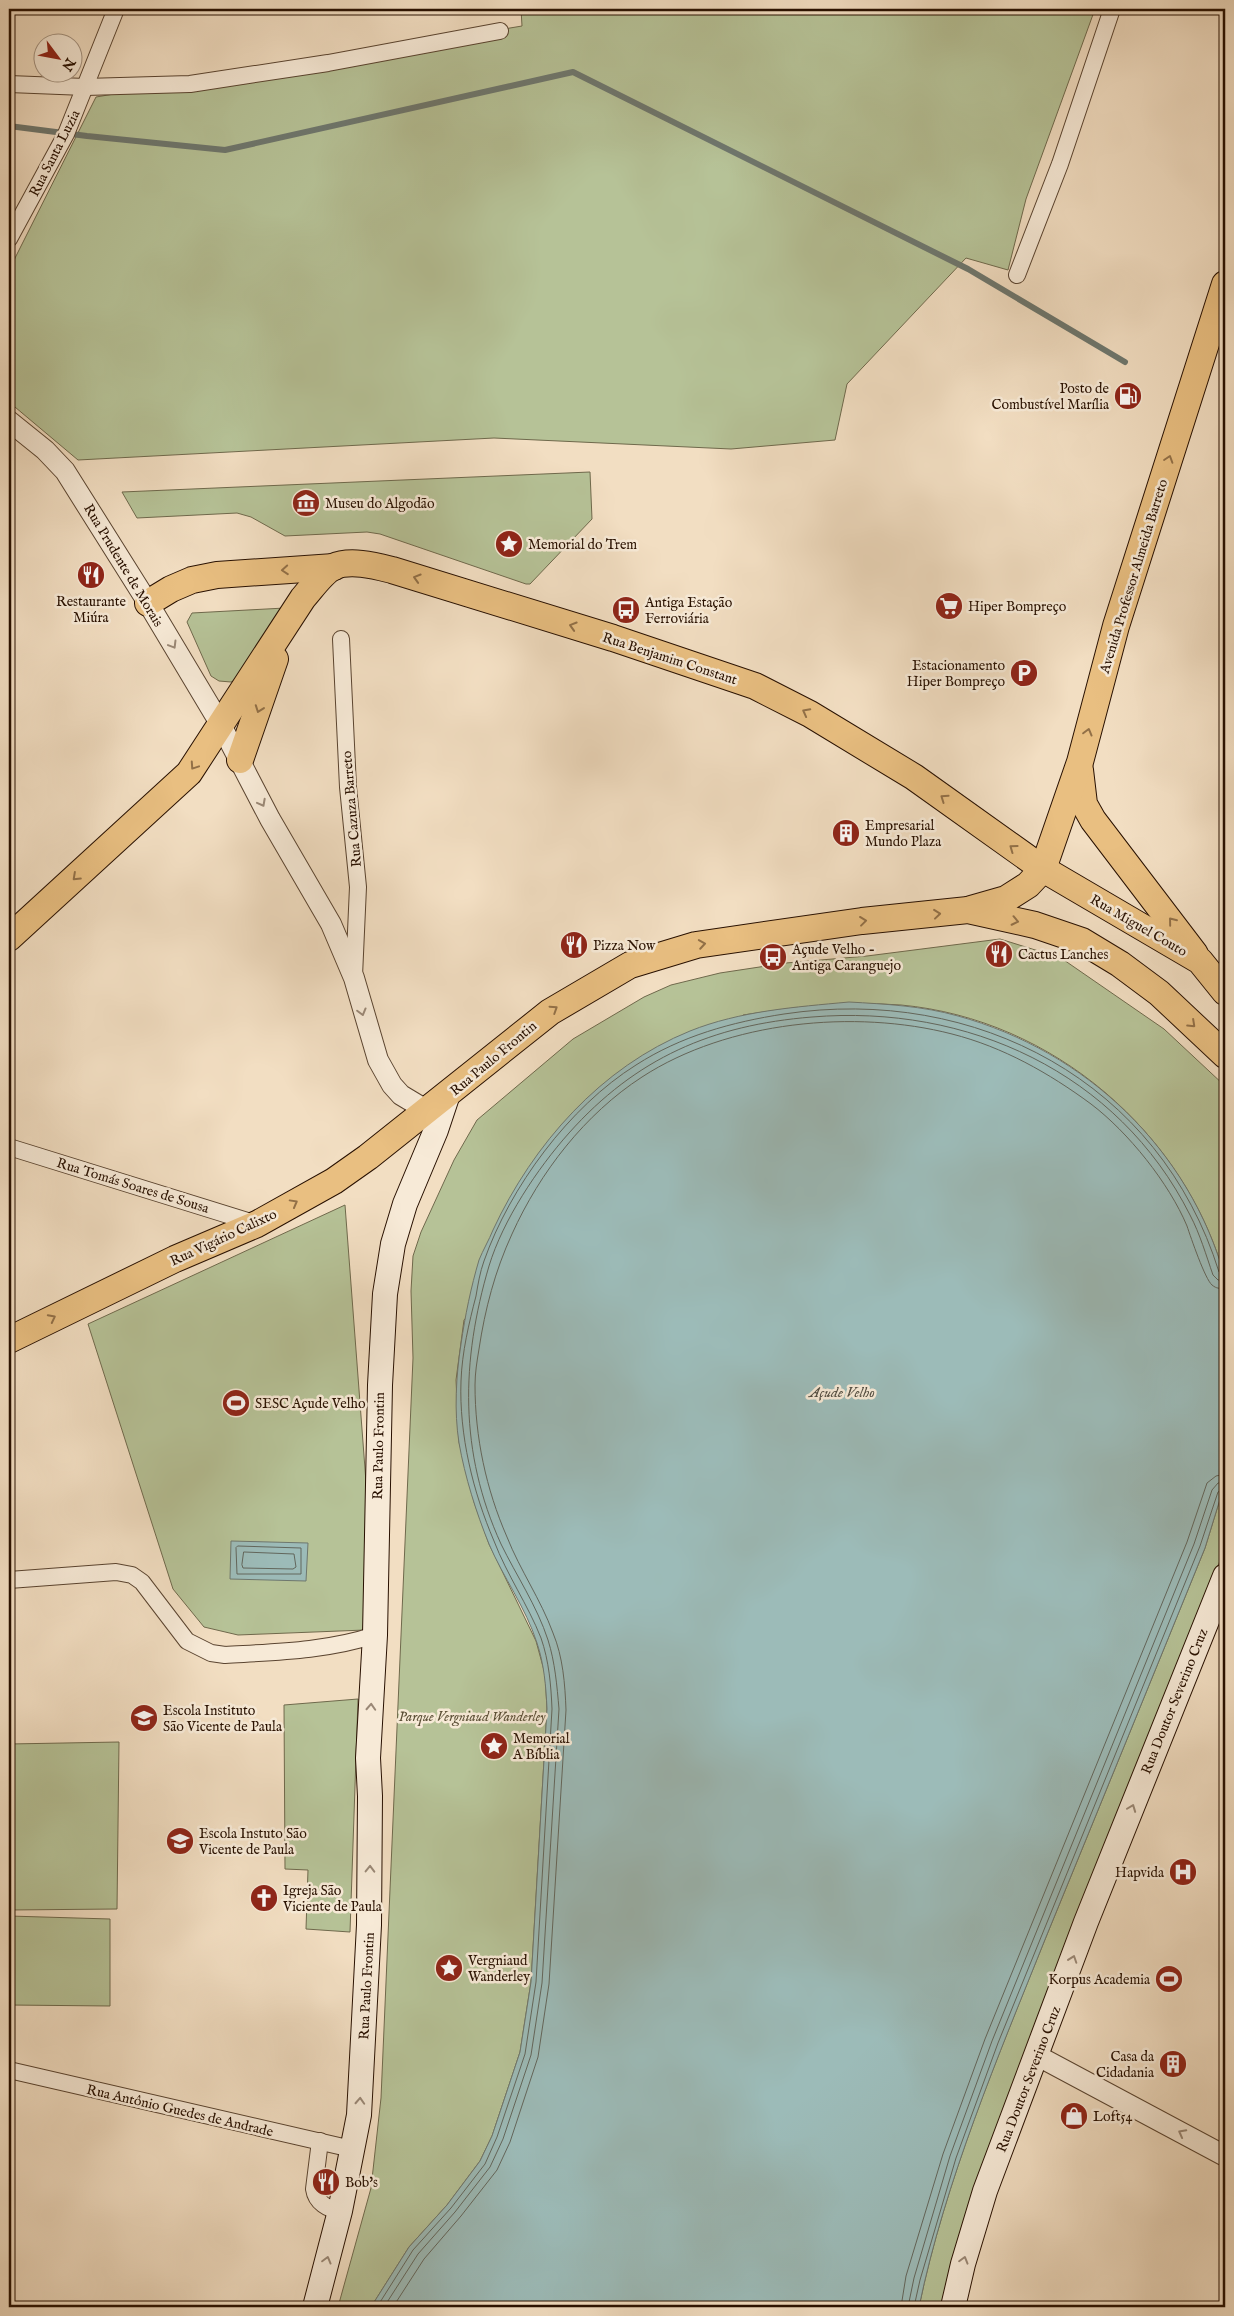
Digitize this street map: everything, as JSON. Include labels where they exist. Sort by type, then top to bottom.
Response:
[{"type":"main road","name":"Avenida Professor Almeida Barreto","points":[[1043,869],[1080,762],[1116,626],[1225,284]]},
{"type":"main road","name":"Rua Benjamim Constant","points":[[148,603],[171,589],[192,580],[217,575],[352,564],[392,570],[603,635],[755,686],[810,714],[914,777],[1043,869]]},
{"type":"main road","points":[[9,938],[189,773],[303,598],[334,566]]},
{"type":"main road","points":[[240,760],[265,691],[284,629]]},
{"type":"main road","points":[[1080,762],[1080,784],[1084,804],[1094,820],[1179,930],[1200,961]]},
{"type":"main road","points":[[968,910],[1006,899],[1028,885],[1043,869]]},
{"type":"main road","name":"Rua Miguel Couto","points":[[1043,869],[1200,961],[1225,992]]},
{"type":"main road","points":[[968,910],[1036,925],[1082,941],[1120,964],[1159,994],[1225,1055]]},
{"type":"main road","name":"Rua Paulo Frontin","points":[[315,2307],[340,2211],[359,2115],[369,1925],[370,1796],[368,1758],[375,1636],[380,1385],[385,1294],[393,1244],[404,1204],[448,1094],[507,1044],[550,1012],[630,965],[696,945],[862,921],[968,910]]},
{"type":"main road","name":"Rua Vigário Calixto","points":[[9,1340],[175,1258],[257,1224],[334,1181],[368,1158],[448,1094]]},
{"type":"main road","name":"Rua Doutor Severino Cruz","points":[[954,2307],[963,2264],[985,2190],[1086,1922],[1225,1576]]},
{"type":"street","name":"Rua Santa Luzia","points":[[9,239],[66,134],[116,9]]},
{"type":"street","points":[[1017,275],[1060,164],[1112,9]]},
{"type":"street","points":[[9,84],[85,87],[190,84],[328,63],[500,31]]},
{"type":"street","name":"Rua Prudente de Morais","points":[[9,421],[45,450],[65,471],[148,603],[240,760]]},
{"type":"street","name":"Rua Cazuza Barreto","points":[[342,639],[348,787],[358,887],[354,978]]},
{"type":"street","name":"Rua Cazuza Barreto","points":[[240,760],[270,819],[331,924],[354,978],[378,1060],[392,1085],[401,1094],[426,1110]]},
{"type":"street","name":"Rua Tomás Soares de Sousa","points":[[9,1146],[257,1224]]},
{"type":"street","points":[[9,1580],[116,1572],[132,1575],[142,1582],[187,1641],[212,1653],[234,1654],[315,1648],[353,1642],[375,1636]]},
{"type":"street","points":[[1036,2055],[1225,2156]]},
{"type":"street","name":"Rua Antônio Guedes de Andrade","points":[[9,2070],[352,2149]]},
{"type":"street","points":[[320,2141],[314,2189],[315,2196],[322,2205],[340,2211]]},
{"type":"green space","points":[[521,9],[1095,9],[1026,199],[1008,270],[966,258],[847,384],[835,440],[731,449],[494,438],[78,460],[9,402],[9,270],[96,97],[522,26]]},
{"type":"green space","name":"Museu do Algodão","points":[[590,472],[592,519],[530,584],[380,534],[367,532],[285,536],[251,517],[237,513],[137,518],[122,492]]},
{"type":"green space","points":[[285,608],[244,676],[231,682],[219,681],[211,676],[187,622],[192,613]]},
{"type":"green space","name":"Parque Vergniaud Wanderley","points":[[1000,939],[1061,958],[1164,1029],[1225,1086],[1225,1278],[1206,1225],[1179,1176],[1145,1132],[1105,1092],[1060,1059],[1010,1033],[957,1015],[901,1005],[841,1004],[743,1015],[464,1320],[456,1380],[459,1442],[474,1502],[489,1544],[536,1641],[545,1674],[547,1709],[531,1982],[520,2052],[492,2136],[480,2161],[447,2205],[409,2247],[371,2307],[338,2307],[371,2188],[381,2098],[413,1358],[411,1291],[413,1256],[421,1232],[454,1160],[477,1120],[573,1039],[644,997],[671,985],[720,973],[786,963],[867,956]]},
{"type":"green space","name":"SESC Açude Velho","points":[[345,1205],[366,1482],[365,1630],[238,1635],[204,1627],[173,1589],[88,1324]]},
{"type":"green space","points":[[1225,1483],[1225,1548],[1180,1662],[947,2307],[919,2307],[943,2213],[974,2119],[1205,1548]]},
{"type":"green space","points":[[358,1699],[350,1932],[306,1929],[308,1870],[285,1869],[284,1705]]},
{"type":"green space","points":[[119,1742],[117,1909],[9,1910],[9,1744]]},
{"type":"green space","points":[[9,1916],[110,1919],[110,2006],[9,2005]]},
{"type":"water","name":"Açude Velho","points":[[849,1002],[918,1008],[958,1016],[1005,1032],[1049,1054],[1090,1081],[1126,1112],[1159,1148],[1187,1188],[1209,1231],[1225,1278],[1225,1483],[1205,1548],[1046,1937],[974,2120],[943,2213],[919,2307],[371,2307],[409,2247],[447,2205],[480,2161],[492,2136],[520,2052],[531,1982],[547,1709],[546,1692],[543,1667],[537,1643],[527,1617],[484,1532],[475,1507],[461,1456],[457,1431],[456,1394],[461,1344],[466,1312],[479,1260],[509,1198],[549,1139],[599,1087],[627,1065],[658,1046],[709,1024],[748,1014]]},
{"type":"water","points":[[231,1541],[308,1543],[306,1581],[230,1579]]},
{"type":"waterway","points":[[9,126],[225,150],[573,72],[968,269],[1125,362]]},
{"type":"place","name":"Posto de Combustível Marília","points":[[1128,396]]},
{"type":"place","name":"Museu do Algodão","points":[[306,503]]},
{"type":"place","name":"Memorial do Trem","points":[[509,544]]},
{"type":"place","name":"Restaurante Miúra","points":[[91,575]]},
{"type":"place","name":"Hiper Bompreço","points":[[949,606]]},
{"type":"place","name":"Antiga Estação Ferroviária","points":[[626,610]]},
{"type":"place","name":"Estacionamento Hiper Bompreço","points":[[1024,673]]},
{"type":"place","name":"Empresarial Mundo Plaza","points":[[846,833]]},
{"type":"place","name":"Pizza Now","points":[[574,945]]},
{"type":"place","name":"Cactus Lanches","points":[[999,954]]},
{"type":"place","name":"Açude Velho - Antiga Caranguejo","points":[[773,957]]},
{"type":"place","name":"SESC Açude Velho","points":[[236,1403]]},
{"type":"place","name":"Escola Instituto São Vicente de Paula","points":[[144,1718]]},
{"type":"place","name":"Memorial A Bíblia","points":[[494,1746]]},
{"type":"place","name":"Escola Instuto São Vicente de Paula","points":[[180,1841]]},
{"type":"place","name":"Hapvida","points":[[1183,1872]]},
{"type":"place","name":"Igreja São Viciente de Paula","points":[[264,1898]]},
{"type":"place","name":"Vergniaud Wanderley","points":[[449,1968]]},
{"type":"place","name":"Korpus Academia","points":[[1169,1979]]},
{"type":"place","name":"Casa da Cidadania","points":[[1173,2064]]},
{"type":"place","name":"Loft54","points":[[1074,2116]]},
{"type":"place","name":"Bob's","points":[[326,2182]]}]
